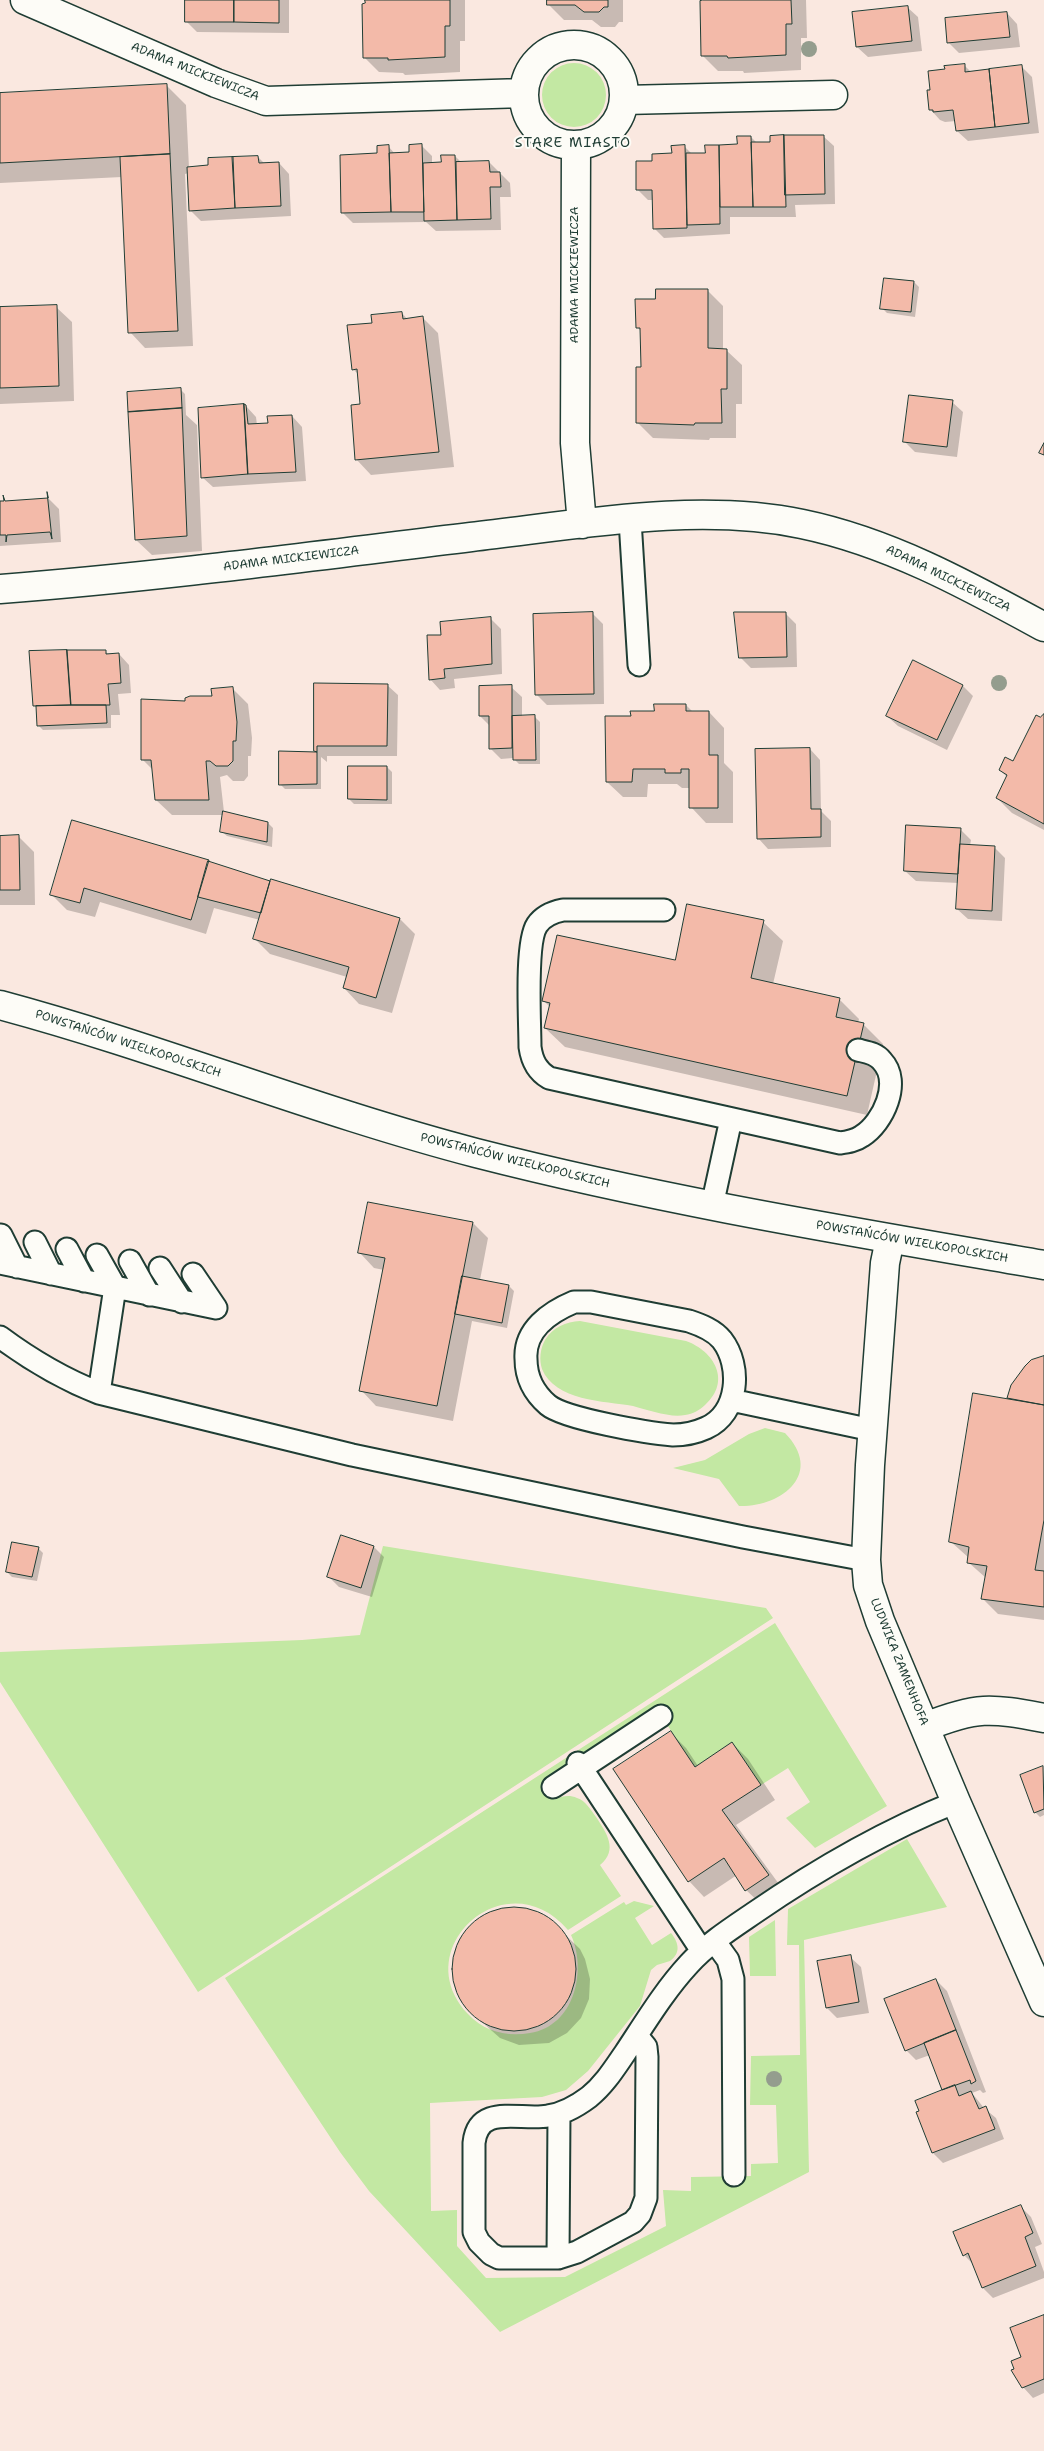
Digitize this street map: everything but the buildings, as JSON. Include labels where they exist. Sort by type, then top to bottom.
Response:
[{"type":"street","name":"ADAMA MICKIEWICZA","points":[[25,0],[216,83],[266,101],[524,93]]},
{"type":"street","points":[[569,45],[584,46],[600,51],[612,61],[620,75],[624,100],[618,120],[608,132],[595,141],[576,145],[564,145],[549,139],[537,129],[528,116],[524,93],[530,70],[540,58],[553,49],[569,45]]},
{"type":"street","points":[[624,100],[834,95]]},
{"type":"street","name":"ADAMA MICKIEWICZA","points":[[576,145],[575,443],[582,524]]},
{"type":"street","name":"ADAMA MICKIEWICZA","points":[[0,589],[175,573],[582,524],[687,516],[742,516],[772,519],[832,531],[909,558],[1044,627]]},
{"type":"street","name":"POWSTAŃCÓW WIELKOPOLSKICH","points":[[0,1005],[460,1148],[613,1186],[712,1206],[1044,1265]]},
{"type":"street","name":"LUDWIKA ZAMENHOFA","points":[[890,1239],[886,1263],[872,1430],[866,1560],[872,1601],[956,1802],[1044,2002]]},
{"type":"street","points":[[925,1727],[964,1713],[992,1709],[1044,1718]]},
{"type":"lane","points":[[630,520],[639,665]]},
{"type":"lane","points":[[664,910],[563,910],[553,912],[538,924],[532,941],[531,1058],[542,1074],[550,1078],[826,1141],[852,1141],[862,1136],[881,1115],[890,1089],[891,1079],[883,1061],[869,1053],[858,1050]]},
{"type":"lane","points":[[712,1206],[731,1119]]},
{"type":"lane","points":[[1,1235],[9,1265],[216,1308],[193,1274]]},
{"type":"lane","points":[[35,1242],[50,1274]]},
{"type":"lane","points":[[67,1248],[84,1281]]},
{"type":"lane","points":[[97,1255],[115,1288],[99,1393]]},
{"type":"lane","points":[[130,1261],[149,1295]]},
{"type":"lane","points":[[160,1268],[182,1302]]},
{"type":"lane","points":[[574,1302],[591,1302],[689,1321],[704,1326],[721,1338],[730,1352],[735,1370],[735,1385],[731,1400],[723,1414],[708,1427],[690,1434],[673,1435],[561,1413],[548,1405],[535,1391],[528,1376],[525,1357],[529,1339],[539,1323],[558,1309],[574,1302]]},
{"type":"lane","points":[[0,1337],[42,1366],[73,1383],[99,1393],[352,1455],[866,1560]]},
{"type":"lane","points":[[731,1400],[872,1430]]},
{"type":"lane","points":[[553,1787],[580,1766],[660,1716]]},
{"type":"lane","points":[[580,1766],[708,1947],[728,1960],[733,1979],[734,2175]]},
{"type":"lane","points":[[637,2036],[646,2047],[647,2057],[646,2198],[644,2207],[637,2218],[628,2226],[578,2252],[558,2258],[499,2258],[491,2254],[479,2242],[474,2227],[474,2143],[476,2130],[485,2120],[498,2117],[534,2118],[559,2114],[574,2106],[599,2089],[667,1991],[690,1963],[708,1947],[766,1904],[842,1857],[899,1826],[956,1802]]},
{"type":"lane","points":[[558,2258],[559,2114]]},
{"type":"green space","points":[[574,63],[586,65],[597,72],[604,83],[606,95],[604,107],[597,118],[586,125],[574,127],[562,125],[551,118],[544,107],[542,95],[544,83],[551,72],[562,65]]},
{"type":"green space","points":[[580,1321],[686,1341],[696,1346],[705,1352],[716,1368],[718,1377],[713,1396],[696,1412],[679,1416],[582,1398],[558,1388],[548,1380],[542,1369],[540,1358],[542,1347],[548,1335],[556,1329],[565,1324]]},
{"type":"green space","points":[[765,1428],[785,1433],[796,1448],[800,1461],[799,1474],[793,1485],[783,1494],[770,1501],[755,1505],[739,1506],[719,1479],[673,1468],[705,1460],[749,1434]]},
{"type":"green space","points":[[383,1546],[766,1608],[773,1618],[198,1992],[0,1682],[0,1652],[302,1640],[360,1635]]},
{"type":"green space","points":[[775,1623],[887,1806],[815,1848],[786,1818],[810,1802],[788,1768],[761,1785],[732,1742],[695,1767],[656,1708],[545,1780],[558,1798],[572,1796],[583,1801],[600,1823],[607,1835],[610,1847],[606,1859],[600,1865],[621,1896],[568,1930],[543,1910],[518,1904],[493,1908],[472,1921],[456,1940],[449,1963],[452,1989],[468,2014],[489,2029],[513,2034],[530,2033],[545,2028],[558,2020],[567,2008],[577,1980],[578,1964],[576,1949],[571,1935],[624,1902],[626,1905],[634,1901],[654,1906],[635,1918],[652,1945],[671,1933],[676,1940],[678,1948],[674,1958],[657,1965],[651,1970],[640,2006],[588,2071],[566,2090],[542,2097],[430,2103],[431,2211],[457,2210],[457,2246],[486,2278],[565,2277],[666,2226],[663,2190],[691,2191],[691,2177],[751,2176],[751,2164],[778,2163],[776,2105],[750,2105],[751,2056],[800,2055],[799,1945],[787,1945],[788,1909],[907,1839],[947,1907],[804,1940],[809,2172],[500,2332],[369,2191],[340,2152],[225,1978]]},
{"type":"green space","points":[[775,1920],[776,1976],[750,1976],[749,1937]]},
{"type":"district","name":"STARE MIASTO","points":[[573,143]]}]
